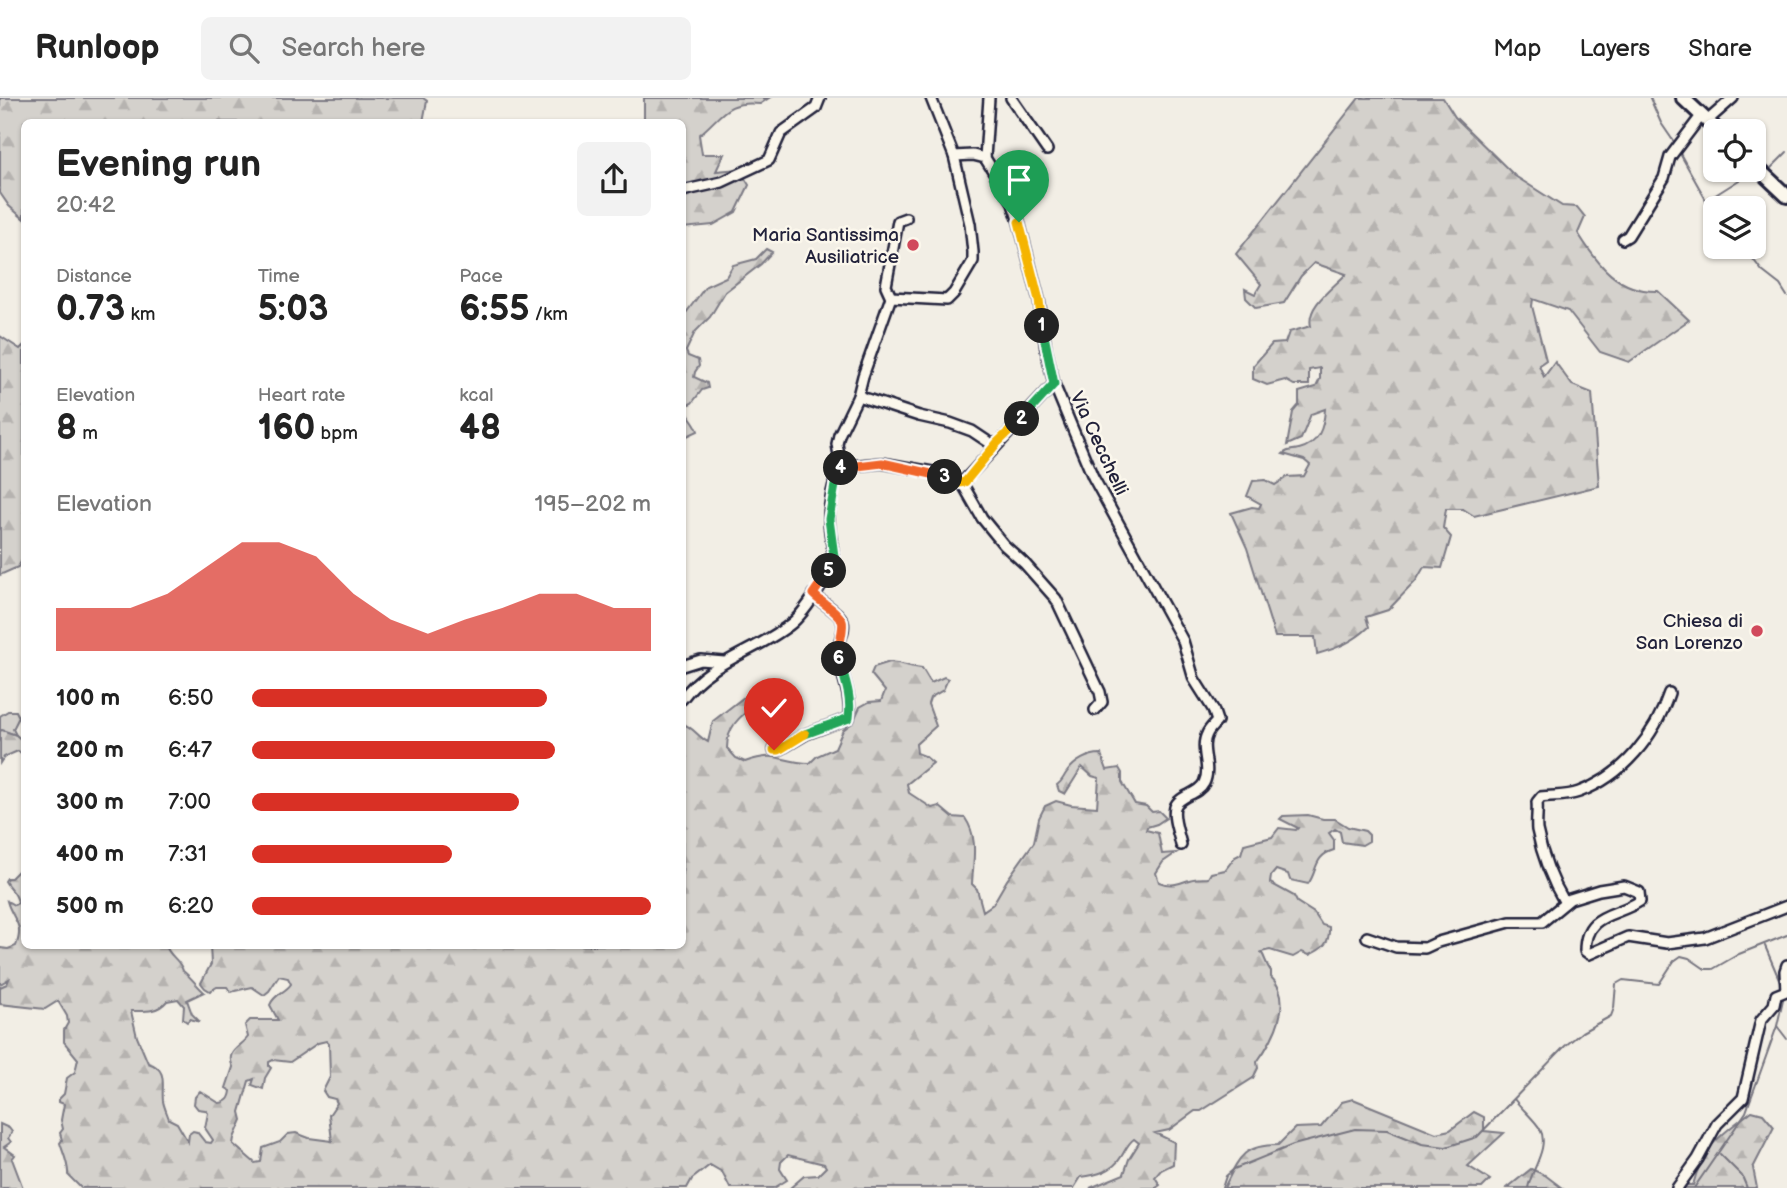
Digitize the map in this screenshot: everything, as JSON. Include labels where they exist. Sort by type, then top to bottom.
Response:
[{"type":"main road","points":[[1683,98],[1704,118]]},
{"type":"main road","points":[[1766,176],[1787,197]]},
{"type":"street","points":[[686,190],[722,182],[769,160],[781,133],[816,108],[820,98]]},
{"type":"street","points":[[891,297],[947,300],[973,261],[970,224],[954,156],[931,98]]},
{"type":"street","points":[[954,156],[973,155],[985,158],[989,98]]},
{"type":"street","points":[[1011,98],[1047,150]]},
{"type":"street","points":[[1623,239],[1628,236],[1664,178],[1670,157],[1704,118],[1733,98]]},
{"type":"street","name":"Via Cecchelli","points":[[985,158],[1012,201],[1019,222],[1039,300],[1054,384],[1093,477],[1183,641],[1194,678],[1213,709],[1217,721],[1206,735],[1204,743],[1208,770],[1205,782],[1200,789],[1175,806],[1181,845]]},
{"type":"street","points":[[686,695],[704,675],[792,623],[833,566],[829,519],[837,474],[841,467],[837,444],[859,396],[863,376],[891,297],[886,286],[892,243],[898,221],[906,218]]},
{"type":"street","points":[[962,483],[1054,384]]},
{"type":"street","points":[[859,396],[919,416],[950,423],[972,431],[990,443],[997,443]]},
{"type":"street","points":[[841,467],[882,463],[938,474],[962,483],[982,518],[1056,599],[1102,698],[1095,710]]},
{"type":"street","points":[[774,750],[779,750],[806,734],[849,718],[849,691],[837,649],[843,627],[842,620],[813,594]]},
{"type":"street","points":[[686,665],[701,660],[724,662]]},
{"type":"street","points":[[1565,903],[1549,872],[1536,826],[1539,814],[1537,802],[1541,797],[1577,793],[1602,782],[1630,759],[1662,715],[1669,693]]},
{"type":"street","points":[[1367,937],[1396,947],[1425,948],[1510,922],[1542,922],[1570,899],[1614,886],[1632,888],[1639,892],[1640,901],[1605,914],[1592,926],[1584,946],[1589,954],[1629,937],[1667,943],[1705,938],[1787,906]]},
{"type":"street","points":[[1677,1188],[1698,1159],[1717,1124],[1743,1098],[1761,1020],[1774,1005],[1776,995],[1783,992],[1787,965]]},
{"type":"green space","points":[[0,98],[423,98],[427,101],[424,119],[21,119],[21,216],[0,193]]},
{"type":"green space","points":[[644,98],[769,98],[760,104],[748,103],[732,107],[699,135],[702,154],[724,154],[716,171],[739,169],[749,185],[736,212],[713,225],[686,228],[686,119],[644,119]]},
{"type":"green space","points":[[1359,98],[1443,98],[1455,117],[1515,176],[1562,206],[1577,207],[1585,217],[1578,233],[1593,256],[1610,274],[1631,287],[1658,291],[1689,320],[1629,362],[1600,352],[1568,311],[1533,299],[1532,306],[1546,360],[1539,365],[1544,377],[1555,362],[1572,385],[1592,393],[1599,486],[1474,516],[1463,509],[1446,509],[1443,528],[1451,537],[1442,568],[1424,567],[1416,581],[1388,610],[1366,617],[1369,627],[1357,637],[1317,654],[1315,637],[1275,637],[1247,548],[1231,513],[1252,507],[1259,508],[1261,504],[1247,496],[1253,481],[1265,480],[1275,485],[1287,477],[1304,476],[1310,465],[1304,460],[1283,454],[1306,447],[1316,439],[1322,428],[1325,409],[1311,414],[1301,439],[1287,445],[1293,412],[1299,405],[1299,392],[1316,387],[1320,379],[1320,368],[1309,370],[1309,385],[1294,385],[1285,380],[1267,385],[1253,379],[1253,366],[1272,344],[1285,343],[1289,332],[1311,326],[1316,304],[1346,274],[1314,263],[1301,276],[1284,303],[1256,308],[1246,298],[1245,289],[1255,294],[1261,284],[1236,254]]},
{"type":"green space","points":[[766,249],[772,252],[725,292],[710,317],[695,332],[686,351],[686,313],[706,286],[726,277],[733,265],[756,259]]},
{"type":"green space","points":[[0,336],[21,348],[21,562],[18,567],[0,575]]},
{"type":"green space","points":[[686,351],[688,356],[698,360],[699,366],[694,377],[707,383],[708,388],[702,390],[692,403],[686,405]]},
{"type":"green space","points":[[686,411],[695,424],[698,431],[686,437]]},
{"type":"green space","points":[[890,662],[922,668],[931,683],[944,677],[948,679],[943,690],[930,698],[928,704],[936,726],[916,744],[917,753],[933,763],[907,784],[909,793],[932,808],[939,806],[952,817],[965,818],[974,842],[972,884],[977,889],[983,911],[993,904],[1034,842],[1039,818],[1045,806],[1056,801],[1097,807],[1099,778],[1092,776],[1082,767],[1065,794],[1059,791],[1057,785],[1074,765],[1091,755],[1101,754],[1107,770],[1119,768],[1122,782],[1135,804],[1146,806],[1152,812],[1159,811],[1166,818],[1146,830],[1158,833],[1162,854],[1176,853],[1163,862],[1156,873],[1159,882],[1163,884],[1208,878],[1211,873],[1225,870],[1235,857],[1241,854],[1244,844],[1272,837],[1279,828],[1298,828],[1280,819],[1283,816],[1308,815],[1335,819],[1369,835],[1369,841],[1362,845],[1342,842],[1340,832],[1335,829],[1329,833],[1334,840],[1334,850],[1322,856],[1308,884],[1290,880],[1288,874],[1276,870],[1271,876],[1270,883],[1294,896],[1297,902],[1314,913],[1322,925],[1329,927],[1327,941],[1322,948],[1309,955],[1302,952],[1293,957],[1270,950],[1261,952],[1281,997],[1275,1032],[1257,1062],[1258,1068],[1253,1078],[1201,1111],[1195,1111],[1169,1130],[1155,1133],[1174,1142],[1173,1164],[1161,1170],[1155,1177],[1160,1185],[1156,1188],[1090,1188],[1124,1174],[1139,1143],[1134,1139],[1114,1166],[1081,1177],[1074,1188],[790,1188],[804,1176],[818,1175],[826,1167],[824,1164],[788,1155],[781,1162],[780,1169],[787,1180],[774,1188],[730,1188],[722,1172],[710,1165],[692,1179],[687,1188],[81,1188],[68,1175],[60,1143],[64,1104],[59,1102],[59,1099],[64,1094],[67,1078],[75,1072],[78,1059],[64,1042],[67,1016],[58,1001],[45,1009],[0,1004],[0,987],[7,984],[9,979],[0,984],[0,948],[16,946],[19,932],[7,901],[14,905],[18,903],[17,899],[5,881],[18,871],[21,872],[21,949],[168,949],[183,971],[204,992],[187,1000],[192,1014],[200,1022],[190,1019],[187,1022],[183,1019],[184,1006],[178,999],[167,1001],[155,1009],[131,1011],[137,1037],[148,1063],[159,1069],[163,1079],[163,1101],[169,1119],[177,1123],[188,1142],[189,1134],[193,1131],[205,1142],[211,1143],[213,1140],[205,1128],[208,1113],[198,1109],[194,1104],[195,1097],[200,1091],[219,1103],[228,1100],[231,1091],[226,1088],[233,1067],[231,1057],[234,1050],[248,1037],[245,1025],[250,1020],[278,1020],[270,1005],[274,998],[291,984],[288,978],[279,976],[264,995],[252,987],[231,992],[227,987],[217,987],[210,991],[201,983],[211,964],[210,949],[686,949],[686,725],[708,742],[713,721],[744,697],[754,696],[755,706],[735,723],[729,734],[727,748],[736,758],[745,762],[771,757],[810,763],[817,756],[835,748],[843,730],[853,722],[860,707],[869,702],[881,701],[885,691],[871,674],[874,667]],"holes":[[[326,1041],[329,1044],[330,1077],[323,1091],[337,1103],[329,1115],[332,1141],[296,1133],[288,1134],[280,1142],[263,1148],[261,1162],[255,1163],[233,1144],[242,1120],[240,1112],[249,1081],[254,1079],[252,1085],[263,1089],[271,1068],[269,1062],[290,1062],[318,1043]]]},
{"type":"green space","points":[[8,711],[16,711],[19,717],[13,729],[16,735],[0,730],[0,716]]},
{"type":"green space","points":[[0,731],[16,735],[21,739],[21,753],[18,751],[4,757],[0,763]]},
{"type":"green space","points":[[1353,1099],[1436,1133],[1450,1130],[1474,1112],[1484,1117],[1484,1131],[1504,1133],[1468,1166],[1490,1180],[1482,1188],[1224,1188],[1243,1155],[1256,1148],[1278,1145],[1295,1128],[1321,1127],[1342,1102]]},
{"type":"green space","points":[[1752,1111],[1763,1114],[1774,1127],[1753,1168],[1757,1188],[1683,1188],[1685,1185],[1693,1185],[1702,1160],[1715,1142]]},
{"type":"green space","points":[[0,1124],[12,1132],[8,1138],[11,1142],[4,1147],[15,1155],[12,1159],[23,1188],[0,1188]]},
{"type":"green space","points":[[1531,1169],[1545,1175],[1562,1188],[1507,1188]]},
{"type":"waterway","points":[[1650,98],[1661,123],[1676,145]]},
{"type":"waterway","points":[[1678,150],[1704,196]]},
{"type":"waterway","points":[[1768,171],[1787,152]]},
{"type":"waterway","points":[[1714,196],[1736,182]]},
{"type":"waterway","points":[[1753,259],[1762,271],[1780,285],[1787,296]]},
{"type":"waterway","points":[[1222,1188],[1226,1176],[1234,1169],[1293,1145],[1355,1129],[1387,1130],[1422,1144],[1446,1147],[1477,1137],[1565,1046],[1582,1032],[1611,1016],[1616,984],[1623,980],[1659,984],[1674,961],[1681,956],[1705,969],[1713,969],[1739,954],[1787,935]]},
{"type":"waterway","points":[[1765,946],[1782,986]]},
{"type":"waterway","points":[[1694,1188],[1746,1112],[1777,1026],[1784,995]]},
{"type":"waterway","points":[[1777,1026],[1787,1039]]},
{"type":"waterway","points":[[1514,1099],[1538,1126],[1542,1136],[1541,1151],[1528,1188]]},
{"type":"waterway","points":[[1720,1154],[1742,1176],[1747,1188]]},
{"type":"place","name":"Maria Santissima Ausiliatrice","points":[[913,245]]},
{"type":"place","name":"Chiesa di San Lorenzo","points":[[1757,631]]},
{"type":"route","points":[[774,750],[779,750],[806,734],[849,718],[849,691],[837,649],[843,627],[842,620],[813,594],[833,566],[829,519],[837,474],[841,467],[882,463],[938,474],[954,482],[965,482],[997,443],[1054,384],[1039,300],[1019,222]]}]
